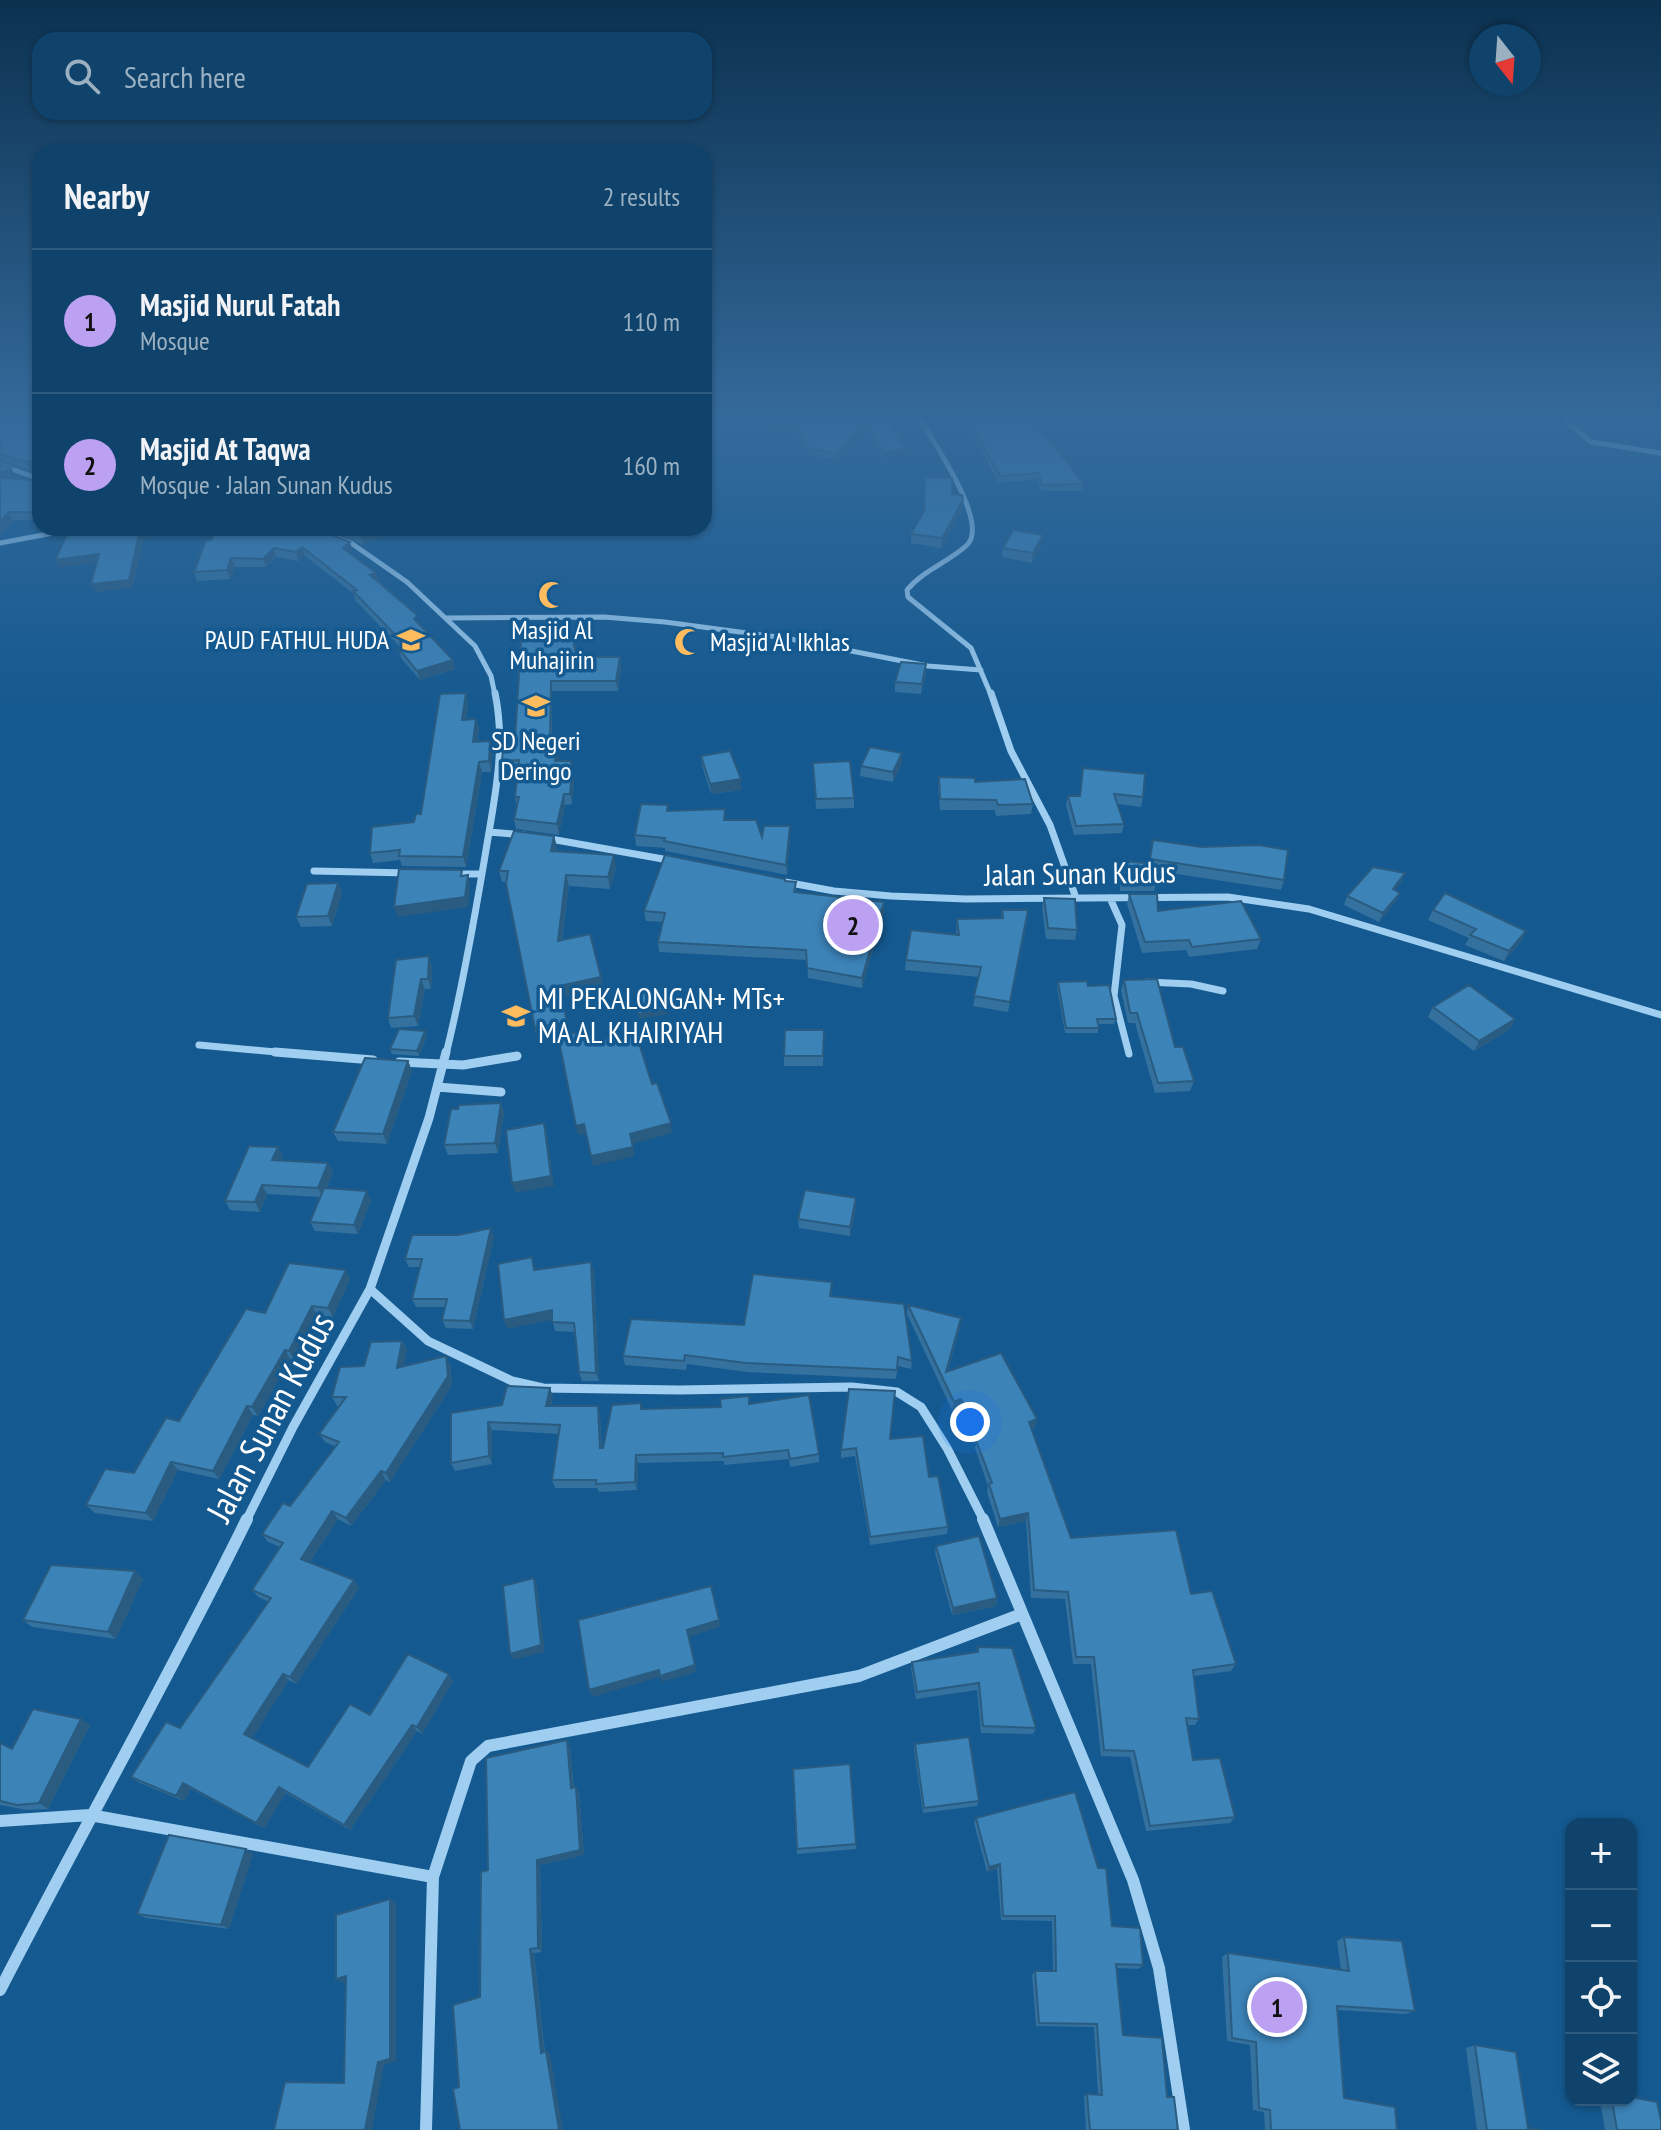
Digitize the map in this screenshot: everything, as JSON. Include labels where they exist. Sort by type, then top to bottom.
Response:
[{"type":"street","points":[[973,519],[975,534],[970,543],[914,581],[907,593],[916,606],[964,640],[981,670],[1001,730],[1050,825],[1076,898]]},
{"type":"street","points":[[0,543],[37,536]]},
{"type":"street","name":"Jalan Sunan Kudus","points":[[0,1990],[90,1815],[188,1639],[293,1427],[370,1289],[437,1087],[463,987],[500,763],[499,709],[491,676],[481,655],[407,582],[365,552],[335,536]]},
{"type":"street","points":[[445,618],[604,617],[665,622],[785,638],[928,666],[981,670]]},
{"type":"street","points":[[489,832],[573,841],[678,862]]},
{"type":"street","points":[[314,871],[421,873]]},
{"type":"street","points":[[452,874],[482,874]]},
{"type":"street","name":"Jalan Sunan Kudus","points":[[772,880],[834,891],[891,896],[1228,897],[1309,909],[1661,1015]]},
{"type":"street","points":[[1110,898],[1119,913],[1125,935],[1115,981],[1119,1024],[1129,1054]]},
{"type":"street","points":[[1115,981],[1128,982]]},
{"type":"street","points":[[1142,982],[1191,984],[1223,991]]},
{"type":"street","points":[[199,1045],[443,1066],[517,1056]]},
{"type":"street","points":[[437,1087],[501,1092]]},
{"type":"street","points":[[370,1289],[428,1341],[512,1381],[543,1388],[711,1390],[852,1387],[882,1389],[909,1398],[921,1407],[947,1448],[990,1533],[1133,1880],[1147,1924],[1171,2033],[1184,2130]]},
{"type":"street","points":[[426,2130],[433,1877],[471,1761],[488,1746],[859,1676],[1022,1614]]},
{"type":"street","points":[[0,1821],[90,1815],[433,1877]]},
{"type":"building","points":[[919,519],[952,519],[942,538],[911,534]]},
{"type":"building","points":[[1013,530],[1043,535],[1033,553],[1003,548]]},
{"type":"building","points":[[66,536],[139,536],[129,580],[91,584],[99,554],[55,560]]},
{"type":"building","points":[[213,536],[335,536],[350,542],[343,548],[376,573],[370,575],[417,615],[414,619],[453,660],[417,671],[399,649],[406,646],[353,591],[357,590],[302,547],[296,552],[274,548],[263,559],[231,558],[227,570],[194,572],[206,540],[211,540]]},
{"type":"building","points":[[571,634],[577,657],[620,657],[616,681],[551,681],[550,746],[557,746],[555,761],[571,761],[570,794],[564,794],[557,824],[514,819],[519,797],[515,797],[519,760],[502,761],[504,740],[515,740],[521,641]]},
{"type":"building","points":[[901,662],[926,664],[922,684],[895,682]]},
{"type":"building","points":[[466,693],[462,720],[476,719],[473,742],[490,741],[489,761],[479,762],[463,857],[399,856],[400,850],[370,853],[372,827],[414,822],[416,814],[421,814],[440,694]]},
{"type":"building","points":[[870,747],[902,753],[893,772],[861,766]]},
{"type":"building","points":[[730,751],[741,779],[710,784],[701,756]]},
{"type":"building","points":[[850,761],[854,798],[816,799],[813,763]]},
{"type":"building","points":[[1083,768],[1145,774],[1143,797],[1114,794],[1124,824],[1076,826],[1068,796],[1080,796]]},
{"type":"building","points":[[939,777],[975,778],[975,782],[1025,779],[1033,804],[998,805],[996,800],[940,799]]},
{"type":"building","points":[[641,804],[668,805],[667,811],[725,809],[724,820],[756,820],[762,837],[764,826],[790,826],[786,865],[664,841],[665,838],[635,835]]},
{"type":"building","points":[[514,831],[554,836],[551,851],[614,855],[608,877],[566,875],[558,941],[590,934],[601,977],[559,986],[567,1022],[535,1028],[506,884],[508,871],[499,871]]},
{"type":"building","points":[[1153,840],[1202,847],[1259,845],[1288,850],[1284,880],[1150,859]]},
{"type":"building","points":[[665,855],[796,882],[794,892],[884,902],[862,978],[807,968],[806,950],[658,942],[665,913],[644,911]]},
{"type":"building","points":[[1122,861],[1156,864],[1157,881],[1122,881]]},
{"type":"building","points":[[1373,867],[1405,873],[1393,889],[1400,893],[1383,913],[1347,896]]},
{"type":"building","points":[[399,869],[462,870],[461,876],[468,875],[465,897],[394,907]]},
{"type":"building","points":[[338,883],[328,916],[296,917],[307,884]]},
{"type":"building","points":[[1445,893],[1526,931],[1509,951],[1470,935],[1476,929],[1433,910]]},
{"type":"building","points":[[1129,894],[1157,894],[1158,911],[1241,901],[1261,939],[1192,947],[1189,940],[1145,942]]},
{"type":"building","points":[[1044,898],[1075,899],[1077,930],[1048,928]]},
{"type":"building","points":[[1002,910],[1028,910],[1010,1002],[974,996],[981,967],[906,960],[911,930],[959,935],[957,919],[1003,918]]},
{"type":"building","points":[[429,956],[428,979],[421,979],[414,1016],[388,1018],[396,960]]},
{"type":"building","points":[[1157,979],[1175,1047],[1183,1047],[1194,1081],[1158,1083],[1137,1013],[1130,1013],[1124,980]]},
{"type":"building","points":[[1087,981],[1088,986],[1109,985],[1116,1019],[1097,1019],[1099,1028],[1066,1028],[1058,982]]},
{"type":"building","points":[[1469,985],[1515,1019],[1479,1041],[1433,1007]]},
{"type":"building","points":[[663,988],[667,1009],[638,1014],[634,992]]},
{"type":"building","points":[[399,1029],[425,1031],[417,1051],[390,1049]]},
{"type":"building","points":[[590,1030],[592,1042],[635,1031],[652,1084],[657,1083],[671,1123],[630,1134],[633,1147],[591,1156],[584,1124],[576,1126],[558,1036]]},
{"type":"building","points":[[785,1030],[824,1030],[823,1056],[784,1056]]},
{"type":"building","points":[[365,1058],[408,1061],[383,1134],[333,1132]]},
{"type":"building","points":[[501,1103],[495,1143],[444,1145],[451,1109],[458,1109],[459,1105]]},
{"type":"building","points":[[544,1123],[551,1176],[512,1183],[506,1130]]},
{"type":"building","points":[[249,1146],[278,1147],[272,1160],[328,1163],[318,1188],[262,1185],[255,1202],[225,1201]]},
{"type":"building","points":[[324,1188],[367,1191],[354,1225],[310,1222]]},
{"type":"building","points":[[805,1190],[856,1198],[850,1227],[798,1219]]},
{"type":"building","points":[[491,1228],[470,1321],[442,1320],[447,1299],[412,1299],[422,1259],[405,1259],[412,1235],[458,1235]]},
{"type":"building","points":[[532,1257],[534,1270],[591,1262],[596,1373],[579,1372],[574,1323],[552,1322],[552,1310],[504,1320],[498,1264]]},
{"type":"building","points":[[289,1263],[346,1270],[328,1308],[312,1306],[289,1351],[285,1350],[252,1407],[247,1406],[213,1471],[171,1462],[146,1513],[86,1505],[105,1469],[134,1473],[166,1418],[179,1421],[246,1309],[265,1313]]},
{"type":"building","points":[[753,1274],[832,1282],[830,1296],[904,1304],[912,1361],[898,1357],[897,1370],[746,1363],[685,1355],[684,1361],[623,1356],[631,1319],[744,1325]]},
{"type":"building","points":[[908,1305],[961,1318],[946,1372],[1001,1353],[1037,1419],[1029,1422],[1071,1538],[1176,1530],[1191,1594],[1212,1591],[1236,1664],[1193,1670],[1199,1719],[1186,1718],[1193,1760],[1220,1758],[1235,1817],[1150,1826],[1134,1751],[1104,1750],[1094,1657],[1076,1657],[1068,1592],[1034,1590],[1028,1513],[1000,1519],[989,1484],[992,1483],[976,1440],[979,1439],[961,1399],[954,1402]]},
{"type":"building","points":[[402,1341],[397,1368],[446,1356],[448,1376],[386,1473],[381,1471],[346,1518],[332,1511],[301,1559],[354,1580],[290,1677],[283,1674],[244,1734],[308,1767],[350,1704],[370,1715],[408,1654],[449,1674],[417,1727],[412,1725],[344,1825],[279,1787],[256,1823],[183,1783],[176,1796],[131,1777],[166,1722],[180,1728],[271,1598],[252,1590],[283,1543],[262,1534],[283,1503],[290,1506],[339,1442],[319,1434],[346,1397],[332,1397],[340,1367],[364,1366],[371,1342]]},
{"type":"building","points":[[507,1386],[550,1388],[546,1406],[598,1406],[600,1448],[603,1448],[612,1405],[641,1403],[641,1409],[721,1407],[720,1399],[749,1396],[749,1404],[809,1395],[819,1454],[790,1459],[788,1450],[723,1457],[723,1453],[636,1455],[635,1482],[596,1484],[596,1480],[552,1480],[560,1425],[488,1422],[489,1456],[451,1463],[451,1413],[502,1405]]},
{"type":"building","points":[[849,1389],[895,1391],[890,1439],[923,1436],[929,1477],[938,1476],[948,1527],[870,1537],[856,1448],[841,1450]]},
{"type":"building","points":[[979,1536],[997,1598],[953,1608],[936,1546]]},
{"type":"building","points":[[51,1565],[135,1571],[108,1632],[23,1620]]},
{"type":"building","points":[[534,1578],[541,1645],[510,1654],[503,1586]]},
{"type":"building","points":[[711,1586],[719,1620],[687,1630],[695,1665],[660,1676],[659,1670],[589,1690],[578,1620]]},
{"type":"building","points":[[978,1647],[1012,1648],[1036,1728],[983,1726],[979,1683],[917,1692],[912,1662],[978,1652]]},
{"type":"building","points":[[33,1709],[81,1719],[39,1803],[17,1805],[0,1801],[0,1743],[12,1749]]},
{"type":"building","points":[[969,1737],[979,1801],[924,1808],[915,1744]]},
{"type":"building","points":[[567,1740],[571,1788],[576,1787],[580,1850],[537,1860],[538,1948],[530,1949],[541,2053],[546,2051],[559,2130],[460,2130],[453,2089],[459,2087],[453,2005],[480,1997],[481,1872],[488,1870],[486,1758]]},
{"type":"building","points":[[850,1764],[856,1844],[797,1849],[793,1769]]},
{"type":"building","points":[[1075,1792],[1098,1868],[1106,1868],[1112,1926],[1140,1928],[1143,1965],[1116,1964],[1123,2035],[1162,2038],[1167,2097],[1174,2097],[1178,2130],[1090,2130],[1087,2094],[1102,2095],[1097,2024],[1039,2023],[1035,1971],[1056,1971],[1055,1916],[1003,1916],[1000,1864],[989,1867],[976,1818]]},
{"type":"building","points":[[169,1835],[246,1849],[221,1925],[137,1914]]},
{"type":"building","points":[[390,1899],[390,2059],[378,2062],[365,2130],[274,2130],[285,2082],[344,2083],[346,1976],[336,1979],[336,1915]]},
{"type":"building","points":[[1344,1937],[1402,1941],[1415,2011],[1337,2006],[1344,2098],[1395,2107],[1397,2130],[1271,2130],[1270,2110],[1259,2108],[1256,2042],[1232,2038],[1228,1953],[1349,1971]]},
{"type":"building","points":[[1475,2045],[1516,2052],[1528,2128],[1542,2130],[1487,2130]]},
{"type":"building","points":[[1637,2098],[1657,2102],[1661,2130],[1617,2130],[1613,2106],[1637,2106]]},
{"type":"place","name":"Masjid Al Muhajirin","points":[[552,595]]},
{"type":"place","name":"PAUD FATHUL HUDA","points":[[411,640]]},
{"type":"place","name":"Masjid Al Ikhlas","points":[[688,642]]},
{"type":"place","name":"SD Negeri Deringo","points":[[536,706]]},
{"type":"place","name":"Masjid At Taqwa","points":[[853,925]]},
{"type":"place","name":"MI PEKALONGAN+ MTs+ MA AL KHAIRIYAH","points":[[516,1016]]},
{"type":"place","name":"Masjid Nurul Fatah","points":[[1277,2007]]}]
